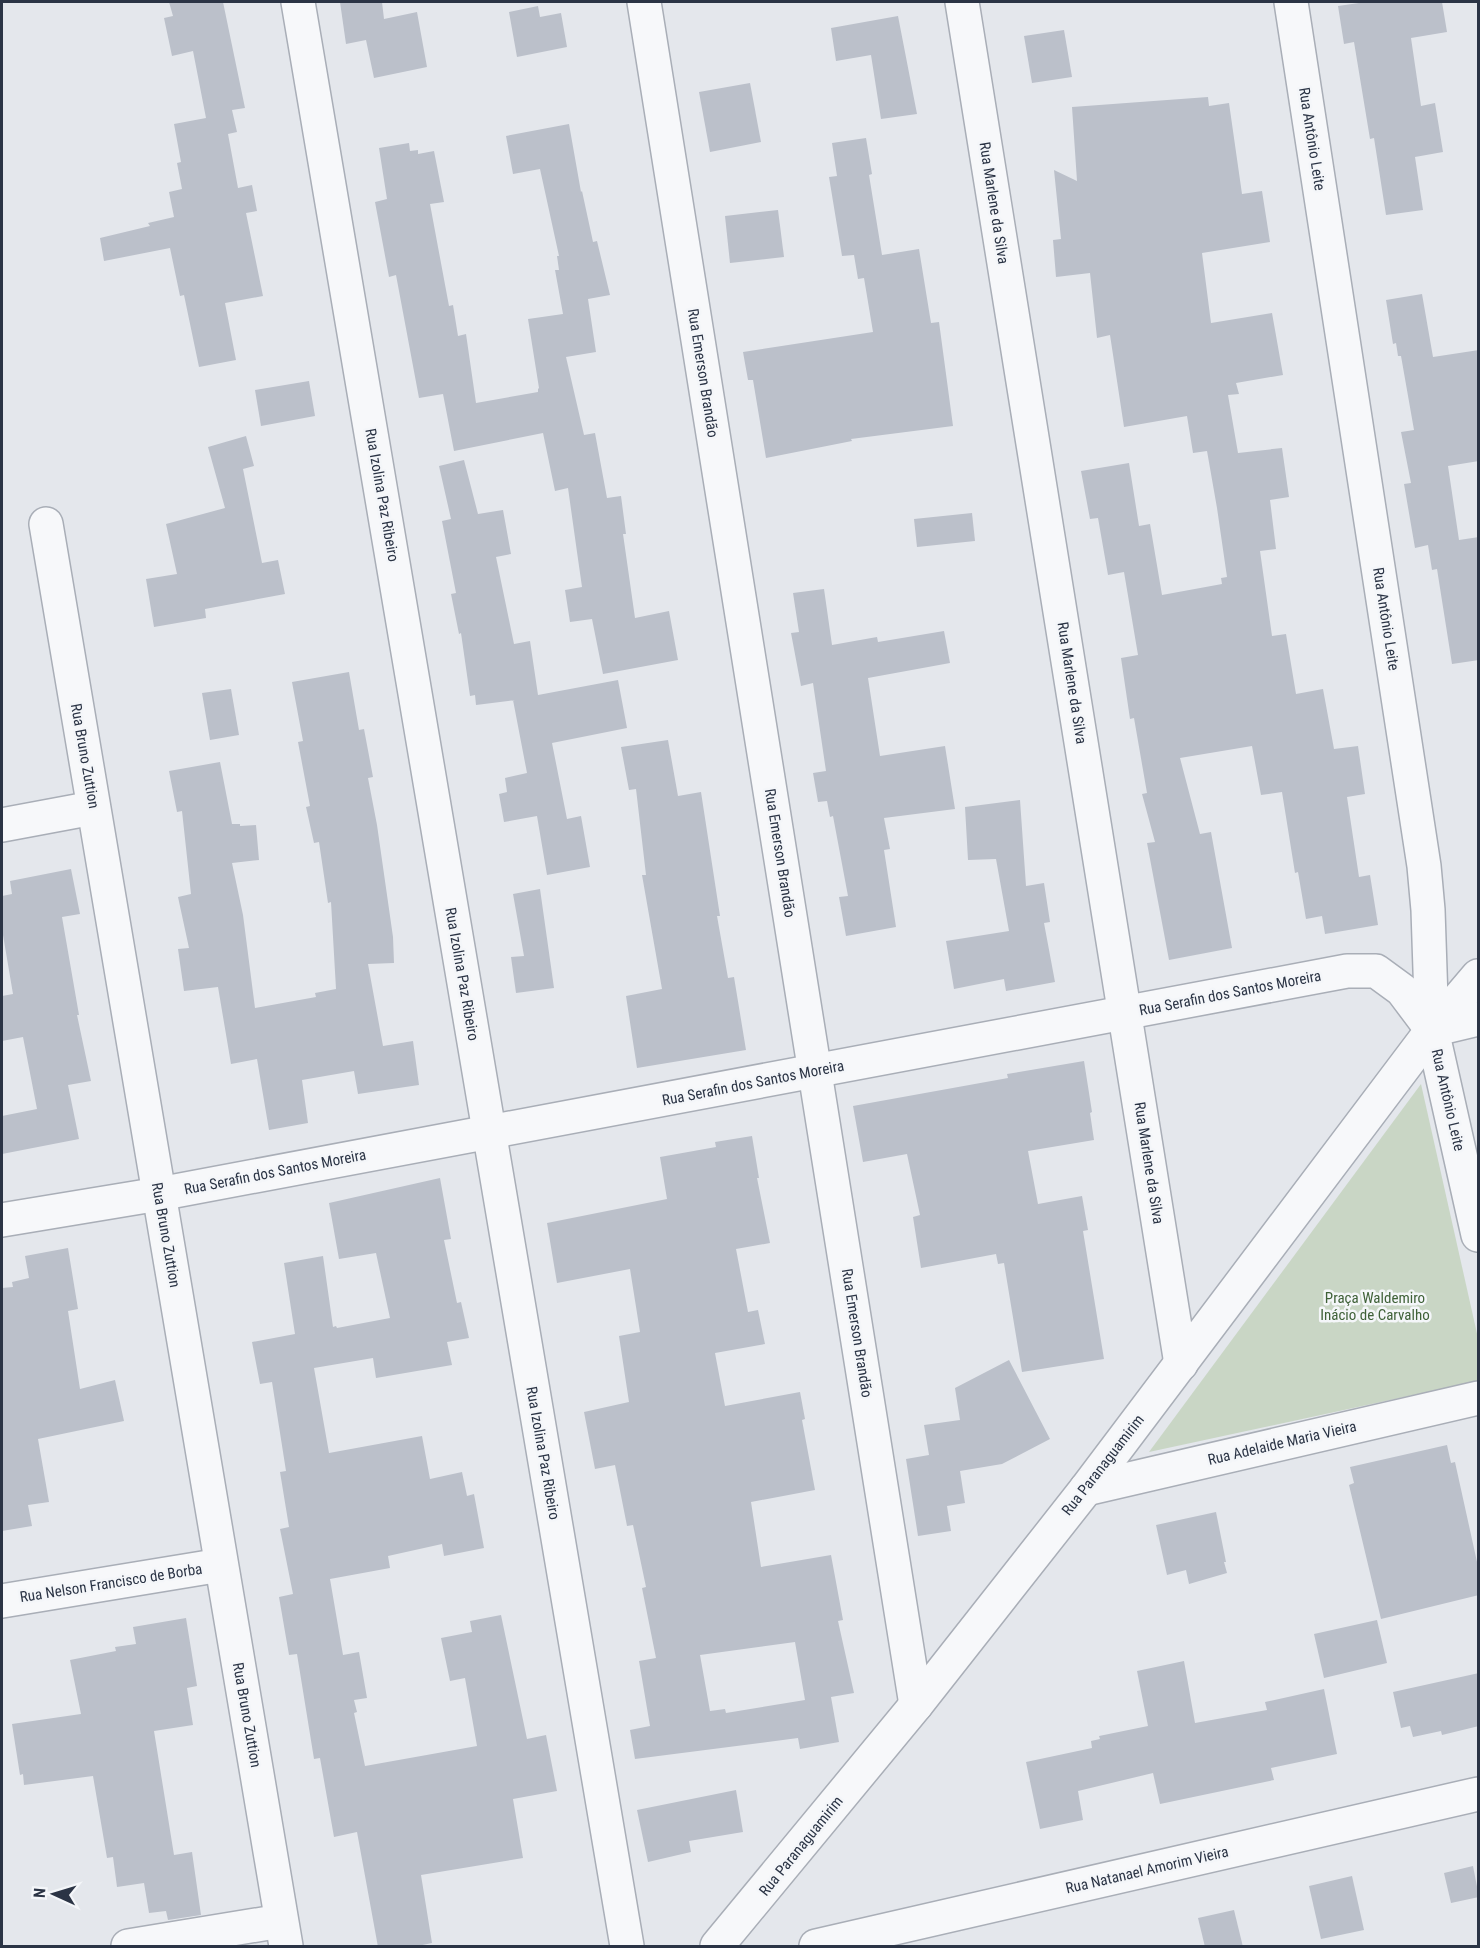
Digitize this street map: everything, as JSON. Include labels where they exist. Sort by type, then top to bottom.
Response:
[{"type":"street","name":"Rua Izolina Paz Ribeiro","points":[[298,2],[627,1947]]},
{"type":"street","name":"Rua Emerson Brandão","points":[[644,2],[916,1705]]},
{"type":"street","name":"Rua Marlene da Silva","points":[[962,2],[1181,1364]]},
{"type":"street","name":"Rua Antônio Leite","points":[[1291,2],[1424,867],[1428,910],[1432,1030],[1479,1235]]},
{"type":"street","name":"Rua Bruno Zuttion","points":[[46,524],[284,1934]]},
{"type":"street","points":[[2,825],[93,808]]},
{"type":"street","name":"Rua Serafin dos Santos Moreira","points":[[2,1220],[159,1194],[1347,971],[1376,971],[1402,990],[1432,1030]]},
{"type":"street","name":"Rua Paranaguamirim","points":[[731,1940],[1086,1489],[1432,1030],[1479,976]]},
{"type":"street","points":[[1432,1030],[1479,1019]]},
{"type":"street","name":"Rua Adelaide Maria Vieira","points":[[1086,1489],[1479,1398]]},
{"type":"street","name":"Rua Nelson Francisco de Borba","points":[[2,1601],[221,1565]]},
{"type":"street","name":"Rua Natanael Amorim Vieira","points":[[816,1947],[1479,1794]]},
{"type":"street","points":[[128,1947],[284,1934]]},
{"type":"green space","name":"Praça Waldemiro Inácio de Carvalho","points":[[1421,1084],[1478,1338],[1478,1381],[1149,1452]]},
{"type":"building","points":[[169,2],[223,2],[245,108],[232,110],[237,132],[228,134],[238,188],[252,185],[257,211],[246,213],[263,296],[225,303],[236,360],[199,367],[184,295],[180,296],[170,248],[104,261],[100,238],[150,226],[148,223],[174,217],[169,192],[182,189],[177,163],[181,162],[174,124],[206,118],[193,51],[172,56],[164,18],[173,16]]},
{"type":"building","points":[[340,2],[382,2],[384,19],[417,12],[427,67],[374,78],[366,40],[346,44]]},
{"type":"building","points":[[1366,2],[1442,2],[1447,32],[1411,38],[1421,106],[1435,103],[1443,152],[1415,157],[1423,210],[1386,215],[1374,138],[1370,139],[1354,42],[1344,44],[1338,6]]},
{"type":"building","points":[[538,6],[540,17],[561,13],[567,47],[517,57],[509,12]]},
{"type":"building","points":[[898,16],[917,114],[881,119],[871,55],[836,61],[831,28]]},
{"type":"building","points":[[1064,30],[1072,77],[1032,83],[1024,36]]},
{"type":"building","points":[[750,83],[761,142],[710,152],[699,92]]},
{"type":"building","points":[[1208,97],[1209,106],[1229,103],[1242,194],[1262,191],[1270,242],[1202,253],[1211,323],[1272,313],[1283,375],[1236,383],[1239,394],[1228,395],[1238,453],[1282,448],[1289,497],[1270,500],[1276,549],[1260,551],[1272,636],[1286,634],[1296,694],[1323,689],[1334,749],[1358,746],[1365,794],[1347,797],[1359,877],[1370,875],[1378,925],[1325,934],[1322,916],[1306,919],[1298,872],[1295,873],[1282,792],[1261,795],[1252,746],[1180,758],[1200,834],[1211,832],[1232,948],[1169,960],[1147,843],[1155,842],[1142,794],[1147,793],[1134,718],[1130,719],[1121,658],[1138,655],[1124,572],[1108,575],[1098,518],[1090,519],[1081,471],[1129,463],[1139,526],[1150,524],[1162,595],[1222,584],[1221,578],[1227,577],[1217,508],[1207,451],[1193,453],[1187,416],[1124,427],[1110,335],[1097,338],[1090,273],[1056,277],[1053,240],[1061,239],[1054,170],[1077,181],[1072,107]]},
{"type":"building","points":[[569,124],[581,192],[593,242],[597,241],[610,295],[588,299],[596,352],[566,357],[584,435],[595,433],[607,498],[621,496],[626,534],[623,534],[635,618],[669,611],[678,660],[603,674],[592,619],[570,622],[565,590],[582,587],[568,488],[555,491],[543,433],[454,451],[443,394],[419,398],[396,275],[389,277],[375,202],[387,199],[379,148],[409,143],[410,151],[418,150],[418,154],[434,151],[444,202],[430,204],[449,306],[453,305],[458,336],[466,334],[476,403],[538,392],[528,319],[563,314],[555,270],[559,270],[557,256],[559,256],[540,169],[513,174],[506,136]]},
{"type":"building","points":[[866,138],[872,174],[869,175],[882,255],[919,249],[931,323],[939,322],[953,426],[851,439],[852,441],[766,458],[753,380],[748,380],[743,352],[873,332],[864,278],[858,279],[854,255],[842,256],[829,177],[837,176],[832,143]]},
{"type":"building","points":[[778,210],[784,257],[730,263],[725,216]]},
{"type":"building","points":[[1422,294],[1433,357],[1479,350],[1479,461],[1448,466],[1459,540],[1479,537],[1479,660],[1452,664],[1437,569],[1432,570],[1428,545],[1415,548],[1404,484],[1411,483],[1401,432],[1414,430],[1401,356],[1398,356],[1396,343],[1393,344],[1386,300]]},
{"type":"building","points":[[309,381],[315,416],[261,426],[255,390]]},
{"type":"building","points":[[246,436],[254,466],[243,469],[262,563],[278,560],[285,594],[205,609],[206,618],[154,627],[146,579],[177,574],[166,524],[225,508],[208,447]]},
{"type":"building","points":[[464,460],[478,514],[503,510],[511,554],[496,557],[514,644],[530,641],[538,695],[618,680],[627,728],[552,743],[567,819],[581,816],[590,867],[547,875],[537,816],[504,822],[499,794],[507,792],[505,778],[527,773],[513,700],[476,705],[475,695],[470,696],[461,633],[459,634],[451,594],[456,593],[442,521],[451,519],[439,466]]},
{"type":"building","points":[[972,513],[975,541],[917,547],[914,519]]},
{"type":"building","points":[[824,589],[832,645],[877,637],[878,642],[944,631],[950,663],[868,678],[880,756],[945,746],[955,809],[884,818],[890,849],[884,850],[896,927],[846,936],[839,897],[848,896],[833,816],[830,817],[827,801],[818,802],[813,773],[826,771],[813,683],[801,686],[791,633],[799,632],[793,593]]},
{"type":"building","points":[[349,672],[359,730],[364,729],[373,777],[368,778],[393,937],[394,963],[368,964],[383,1046],[413,1041],[419,1085],[358,1094],[354,1071],[302,1080],[308,1123],[269,1130],[257,1059],[231,1064],[218,987],[184,991],[178,949],[189,948],[178,897],[191,894],[182,811],[177,812],[169,771],[220,762],[232,824],[256,825],[259,860],[232,863],[243,915],[255,1008],[316,997],[315,993],[336,989],[331,902],[328,903],[319,842],[314,843],[306,807],[310,806],[298,742],[303,741],[292,682]]},
{"type":"building","points":[[231,689],[239,735],[210,740],[202,693]]},
{"type":"building","points":[[668,740],[678,796],[701,792],[720,916],[717,916],[728,978],[734,977],[746,1050],[637,1068],[626,996],[662,989],[642,875],[646,875],[636,789],[629,790],[621,747]]},
{"type":"building","points":[[1020,800],[1026,886],[1044,883],[1050,922],[1044,923],[1055,982],[1006,991],[1004,979],[954,989],[946,941],[1009,931],[996,859],[968,860],[965,807]]},
{"type":"building","points":[[71,869],[80,914],[62,917],[79,1015],[77,1015],[91,1081],[68,1085],[79,1139],[2,1154],[2,1116],[37,1109],[23,1037],[2,1041],[2,996],[13,994],[2,935],[2,896],[12,894],[10,881]]},
{"type":"building","points":[[540,889],[554,988],[516,993],[511,957],[524,956],[513,894]]},
{"type":"building","points":[[1084,1061],[1094,1140],[1028,1151],[1038,1204],[1082,1196],[1088,1230],[1083,1231],[1104,1359],[1022,1372],[1004,1263],[998,1264],[996,1254],[921,1268],[913,1217],[920,1215],[907,1154],[863,1162],[853,1106],[1008,1078],[1007,1074]]},
{"type":"building","points":[[752,1136],[759,1178],[757,1178],[770,1243],[736,1249],[748,1312],[758,1310],[765,1344],[715,1353],[725,1406],[800,1392],[805,1419],[802,1420],[815,1490],[751,1502],[761,1567],[831,1555],[843,1620],[838,1621],[854,1693],[831,1697],[839,1742],[800,1749],[798,1738],[635,1759],[630,1730],[650,1726],[639,1661],[656,1658],[642,1588],[646,1587],[633,1525],[627,1526],[615,1465],[595,1469],[584,1412],[629,1402],[619,1336],[640,1332],[630,1269],[557,1283],[547,1223],[667,1199],[660,1157],[716,1147],[715,1142]],"holes":[[[795,1642],[805,1700],[726,1713],[725,1709],[710,1711],[700,1655]]]},
{"type":"building","points":[[440,1178],[451,1239],[444,1240],[457,1303],[461,1302],[469,1338],[447,1342],[452,1365],[376,1378],[373,1358],[314,1368],[329,1453],[422,1436],[430,1479],[462,1472],[467,1496],[474,1494],[484,1548],[444,1556],[442,1544],[388,1556],[390,1568],[330,1579],[343,1655],[359,1652],[367,1698],[354,1700],[357,1712],[354,1713],[365,1766],[477,1746],[465,1678],[450,1681],[441,1638],[472,1632],[470,1621],[501,1615],[527,1739],[546,1735],[557,1791],[513,1799],[523,1858],[421,1875],[432,1943],[413,1947],[378,1947],[357,1832],[334,1837],[320,1758],[314,1759],[297,1654],[289,1655],[279,1597],[293,1594],[280,1529],[289,1527],[280,1472],[286,1471],[272,1382],[260,1384],[252,1342],[295,1334],[284,1263],[323,1256],[333,1327],[390,1318],[376,1253],[339,1259],[329,1203]]},
{"type":"building","points":[[68,1248],[78,1309],[68,1311],[80,1389],[115,1380],[124,1421],[38,1439],[49,1502],[28,1505],[32,1526],[2,1531],[2,1288],[13,1287],[12,1282],[29,1278],[25,1256]]},
{"type":"building","points":[[1009,1360],[1050,1439],[1002,1464],[960,1471],[965,1503],[947,1506],[951,1531],[918,1536],[906,1459],[929,1455],[924,1425],[960,1420],[955,1388]]},
{"type":"building","points":[[1447,1445],[1451,1463],[1455,1462],[1479,1571],[1479,1595],[1381,1619],[1349,1485],[1354,1483],[1350,1467]]},
{"type":"building","points":[[1216,1512],[1227,1573],[1189,1584],[1186,1570],[1167,1575],[1156,1525]]},
{"type":"building","points":[[186,1618],[197,1686],[187,1688],[193,1725],[154,1731],[174,1855],[192,1852],[201,1915],[168,1920],[166,1911],[149,1913],[144,1883],[117,1887],[113,1857],[107,1858],[93,1776],[24,1785],[23,1774],[20,1775],[12,1724],[81,1714],[70,1660],[116,1651],[115,1647],[136,1644],[133,1627]]},
{"type":"building","points":[[1377,1620],[1387,1663],[1324,1678],[1314,1634]]},
{"type":"building","points":[[1184,1661],[1195,1723],[1267,1710],[1265,1702],[1324,1689],[1337,1754],[1271,1768],[1274,1780],[1160,1804],[1153,1773],[1078,1791],[1083,1820],[1040,1829],[1026,1762],[1092,1748],[1091,1741],[1100,1739],[1099,1736],[1148,1726],[1137,1671]]},
{"type":"building","points":[[1479,1673],[1479,1726],[1442,1735],[1441,1731],[1413,1737],[1410,1726],[1401,1728],[1393,1692]]},
{"type":"building","points":[[736,1790],[743,1832],[689,1841],[691,1852],[648,1862],[637,1810]]},
{"type":"building","points":[[1473,1866],[1479,1897],[1451,1903],[1444,1873]]},
{"type":"building","points":[[1352,1876],[1364,1930],[1321,1939],[1309,1886]]},
{"type":"building","points":[[1234,1910],[1243,1947],[1205,1947],[1198,1918]]}]
